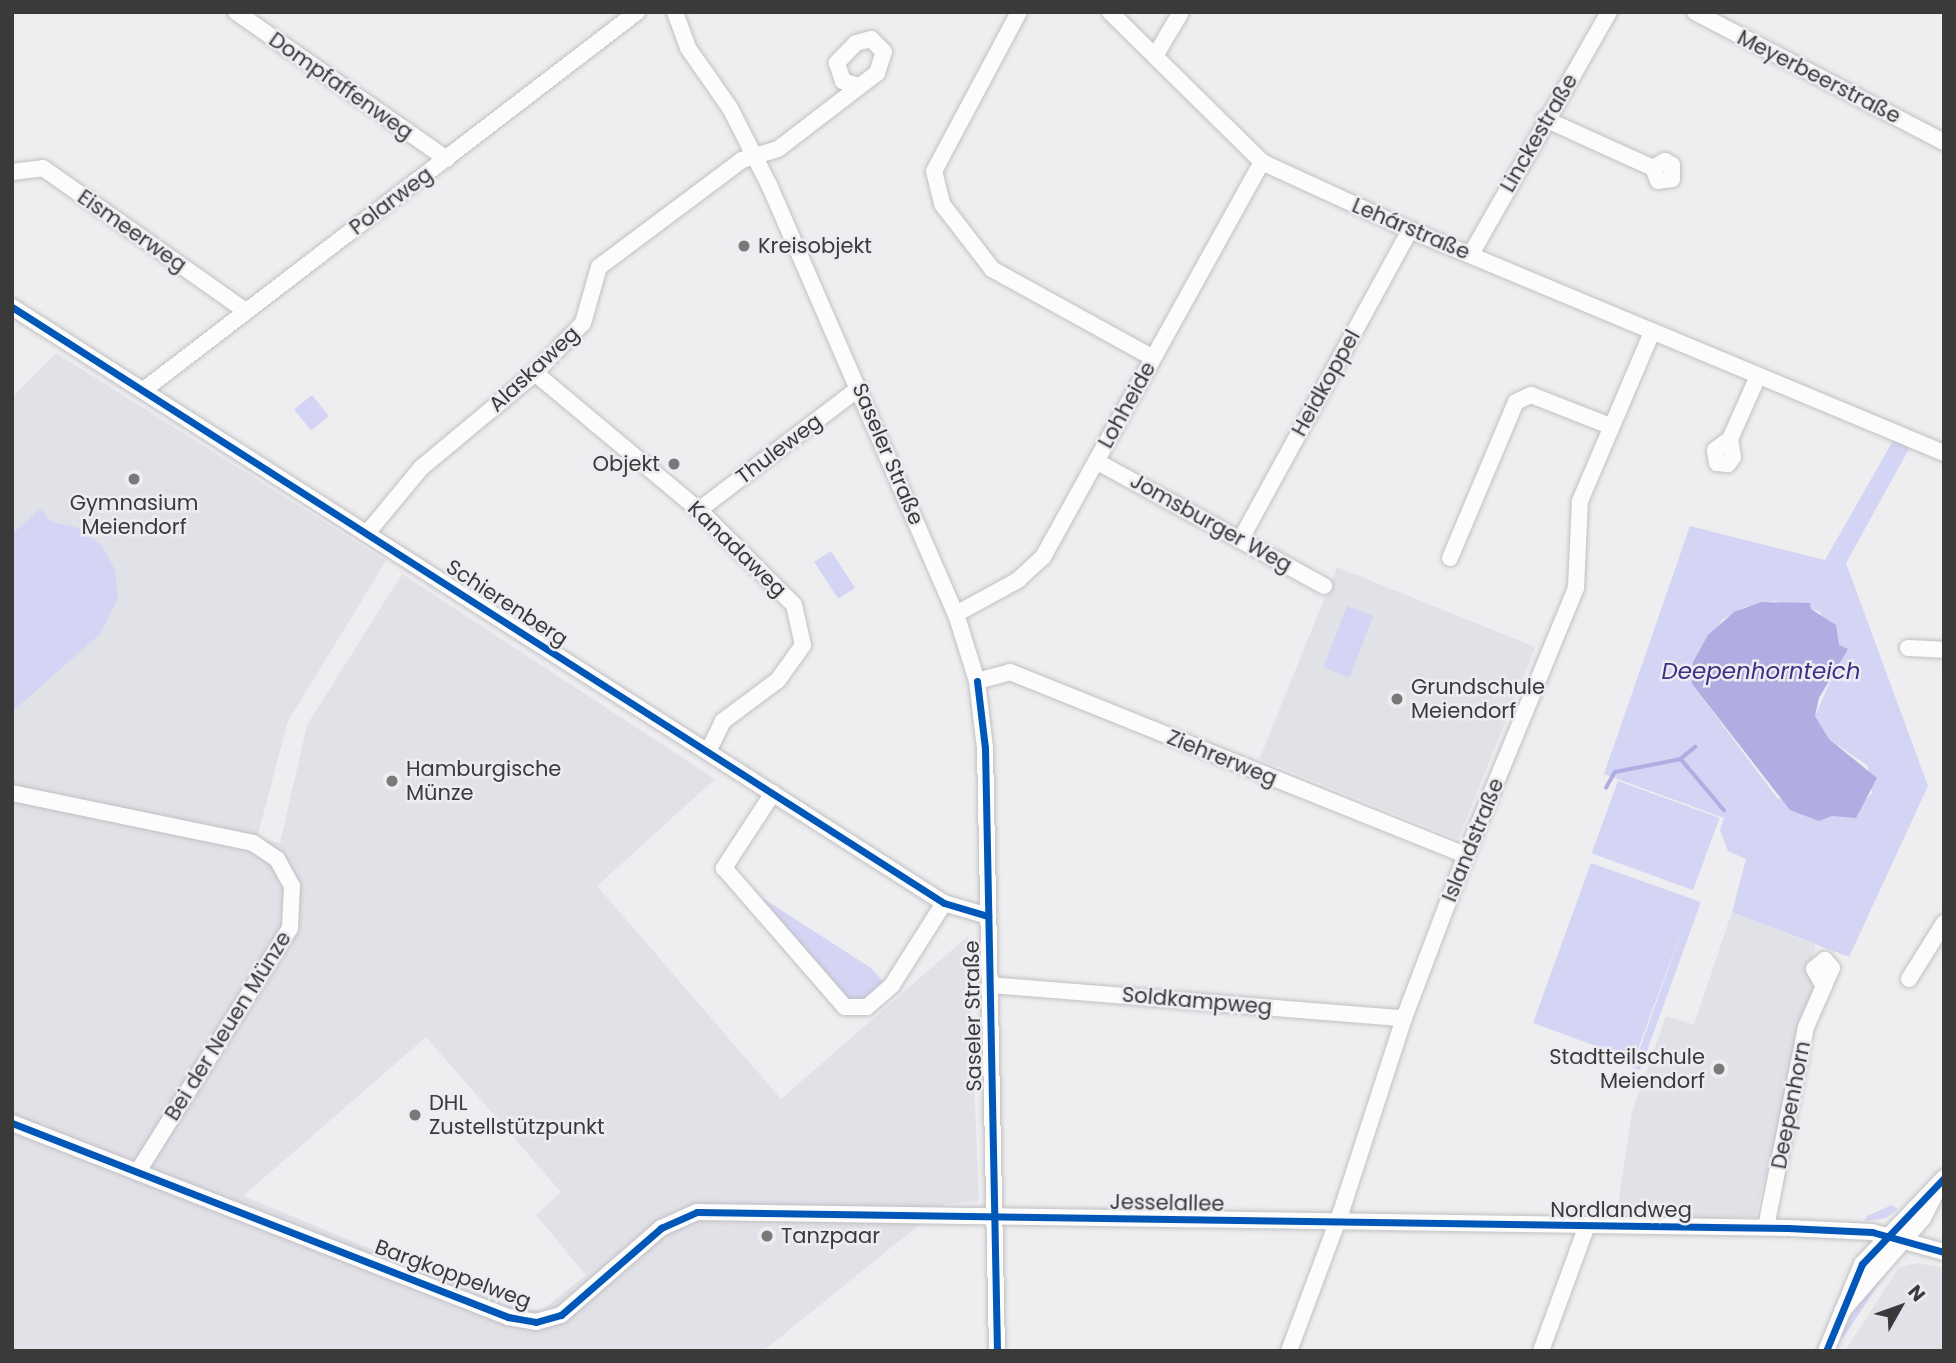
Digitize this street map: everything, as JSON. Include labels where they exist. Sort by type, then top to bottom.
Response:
[{"type":"street","name":"Dompfaffenweg","points":[[236,12],[447,159]]},
{"type":"street","name":"Polarweg","points":[[145,389],[637,12]]},
{"type":"street","name":"Saseler Straße","points":[[675,12],[692,55],[730,108],[755,156],[956,614],[978,681],[985,748],[997,1351]]},
{"type":"street","points":[[1018,12],[934,171],[942,204],[992,270],[1153,358]]},
{"type":"street","name":"Lehárstraße","points":[[1110,12],[1262,162],[1410,230],[1944,453]]},
{"type":"street","points":[[1155,56],[1181,12]]},
{"type":"street","name":"Linckestraße","points":[[1471,254],[1545,119],[1609,12]]},
{"type":"street","name":"Meyerbeerstraße","points":[[1695,12],[1944,142]]},
{"type":"street","points":[[755,156],[778,149],[858,86]]},
{"type":"street","points":[[1545,119],[1653,168]]},
{"type":"street","name":"Alaskaweg","points":[[368,532],[421,468],[535,373],[583,323],[599,267],[742,160],[755,156]]},
{"type":"street","name":"Lohheide","points":[[956,614],[1018,580],[1043,557],[1262,162]]},
{"type":"street","name":"Eismeerweg","points":[[12,172],[43,168],[246,311]]},
{"type":"street","name":"Heidkoppel","points":[[1242,537],[1410,230]]},
{"type":"street","name":"Schierenberg","points":[[12,307],[145,389],[944,903],[988,916]]},
{"type":"street","name":"Islandstraße","points":[[1289,1351],[1337,1223],[1404,1018],[1466,855],[1576,588],[1580,501],[1652,332]]},
{"type":"street","name":"Kanadaweg","points":[[535,373],[699,510],[794,605],[803,645],[778,680],[723,721],[708,752]]},
{"type":"street","points":[[1730,439],[1758,376]]},
{"type":"street","name":"Thuleweg","points":[[699,510],[859,388]]},
{"type":"street","points":[[1450,558],[1516,402],[1531,396],[1610,426]]},
{"type":"street","name":"Jomsburger Weg","points":[[1097,461],[1242,537],[1324,586]]},
{"type":"street","points":[[1908,648],[1944,650]]},
{"type":"street","name":"Ziehrerweg","points":[[978,681],[1010,672],[1466,855]]},
{"type":"street","name":"Bei der Neuen Münze","points":[[12,793],[254,843],[277,859],[292,886],[290,928],[138,1171]]},
{"type":"street","points":[[773,793],[724,868],[845,1007],[867,1007],[892,985],[944,903]]},
{"type":"street","points":[[1909,979],[1944,923]]},
{"type":"street","name":"Soldkampweg","points":[[990,985],[1404,1018]]},
{"type":"street","name":"Deepenhorn","points":[[1766,1227],[1806,1027],[1824,986]]},
{"type":"street","name":"Bargkoppelweg","points":[[12,1123],[508,1317],[536,1322],[561,1315],[661,1228],[698,1212],[996,1217]]},
{"type":"street","points":[[1826,1351],[1862,1264],[1885,1235],[1944,1177]]},
{"type":"street","points":[[1841,1312],[1923,1218],[1944,1177]]},
{"type":"street","name":"Jesselallee","points":[[996,1217],[1337,1223]]},
{"type":"street","name":"Nordlandweg","points":[[1337,1223],[1586,1228],[1766,1227],[1885,1235],[1944,1252]]},
{"type":"street","points":[[1541,1351],[1586,1228]]},
{"type":"shaded area","points":[[56,353],[386,561],[288,721],[257,838],[280,843],[307,725],[402,574],[715,779],[597,886],[781,1099],[968,936],[979,1201],[945,1204],[763,1351],[12,1351],[12,397]],"holes":[[[426,1037],[561,1192],[536,1215],[586,1275],[541,1311],[505,1304],[243,1196]]]},
{"type":"shaded area","points":[[312,395],[329,416],[311,430],[294,409]]},
{"type":"shaded area","points":[[1898,432],[1914,440],[1846,563],[1928,786],[1849,957],[1732,912],[1746,859],[1728,851],[1720,830],[1724,818],[1604,774],[1690,526],[1825,560]],"holes":[[[1773,601],[1819,611],[1842,654],[1815,716],[1829,739],[1868,766],[1872,793],[1850,815],[1832,816],[1777,798],[1692,684],[1693,662],[1722,620],[1745,607]]]},
{"type":"shaded area","points":[[40,509],[52,522],[79,528],[102,545],[115,570],[118,598],[100,634],[12,712],[12,534]]},
{"type":"shaded area","points":[[831,551],[855,588],[838,599],[814,562]]},
{"type":"shaded area","name":"Grundschule Meiendorf","points":[[1337,567],[1535,647],[1458,839],[1259,759]]},
{"type":"shaded area","points":[[1347,606],[1373,616],[1349,678],[1323,668]]},
{"type":"shaded area","points":[[1618,781],[1719,818],[1693,890],[1592,853]]},
{"type":"shaded area","points":[[1591,863],[1701,902],[1640,1070],[1633,1068],[1687,916],[1634,1060],[1533,1023]]},
{"type":"shaded area","points":[[764,899],[871,968],[887,986],[865,1004],[851,1005],[757,902]]},
{"type":"shaded area","name":"Stadtteilschule Meiendorf","points":[[1732,912],[1816,945],[1810,966],[1813,994],[1755,1217],[1616,1219],[1632,1112],[1666,1016],[1694,1025]]},
{"type":"shaded area","points":[[1892,1205],[1898,1209],[1886,1218],[1865,1221],[1867,1216]]},
{"type":"shaded area","points":[[1917,1263],[1944,1268],[1944,1351],[1845,1351],[1899,1267]]},
{"type":"shaded area","points":[[1881,1274],[1884,1276],[1843,1338],[1840,1335],[1854,1311]]},
{"type":"water","name":"Deepenhornteich","points":[[1761,602],[1810,603],[1811,609],[1836,625],[1839,645],[1848,649],[1819,698],[1815,716],[1829,739],[1877,778],[1856,818],[1832,816],[1819,821],[1790,810],[1692,684],[1693,662],[1708,635],[1734,612]]},
{"type":"waterway","points":[[1696,747],[1681,759],[1724,810]]},
{"type":"waterway","points":[[1606,788],[1615,772],[1681,759]]},
{"type":"cycle path","points":[[12,307],[944,903],[988,916]]},
{"type":"cycle path","points":[[977,681],[985,748],[997,1351]]},
{"type":"cycle path","points":[[12,1123],[508,1317],[536,1322],[561,1315],[661,1228],[697,1212],[1788,1228],[1872,1232],[1944,1252]]},
{"type":"cycle path","points":[[1826,1351],[1862,1264],[1944,1178]]},
{"type":"place","name":"Kreisobjekt","points":[[744,246]]},
{"type":"place","name":"Objekt","points":[[674,464]]},
{"type":"place","name":"Gymnasium Meiendorf","points":[[134,479]]},
{"type":"place","name":"Grundschule Meiendorf","points":[[1397,699]]},
{"type":"place","name":"Hamburgische Münze","points":[[392,781]]},
{"type":"place","name":"Stadtteilschule Meiendorf","points":[[1719,1069]]},
{"type":"place","name":"DHL Zustellstützpunkt","points":[[415,1115]]},
{"type":"place","name":"Tanzpaar","points":[[767,1236]]}]
